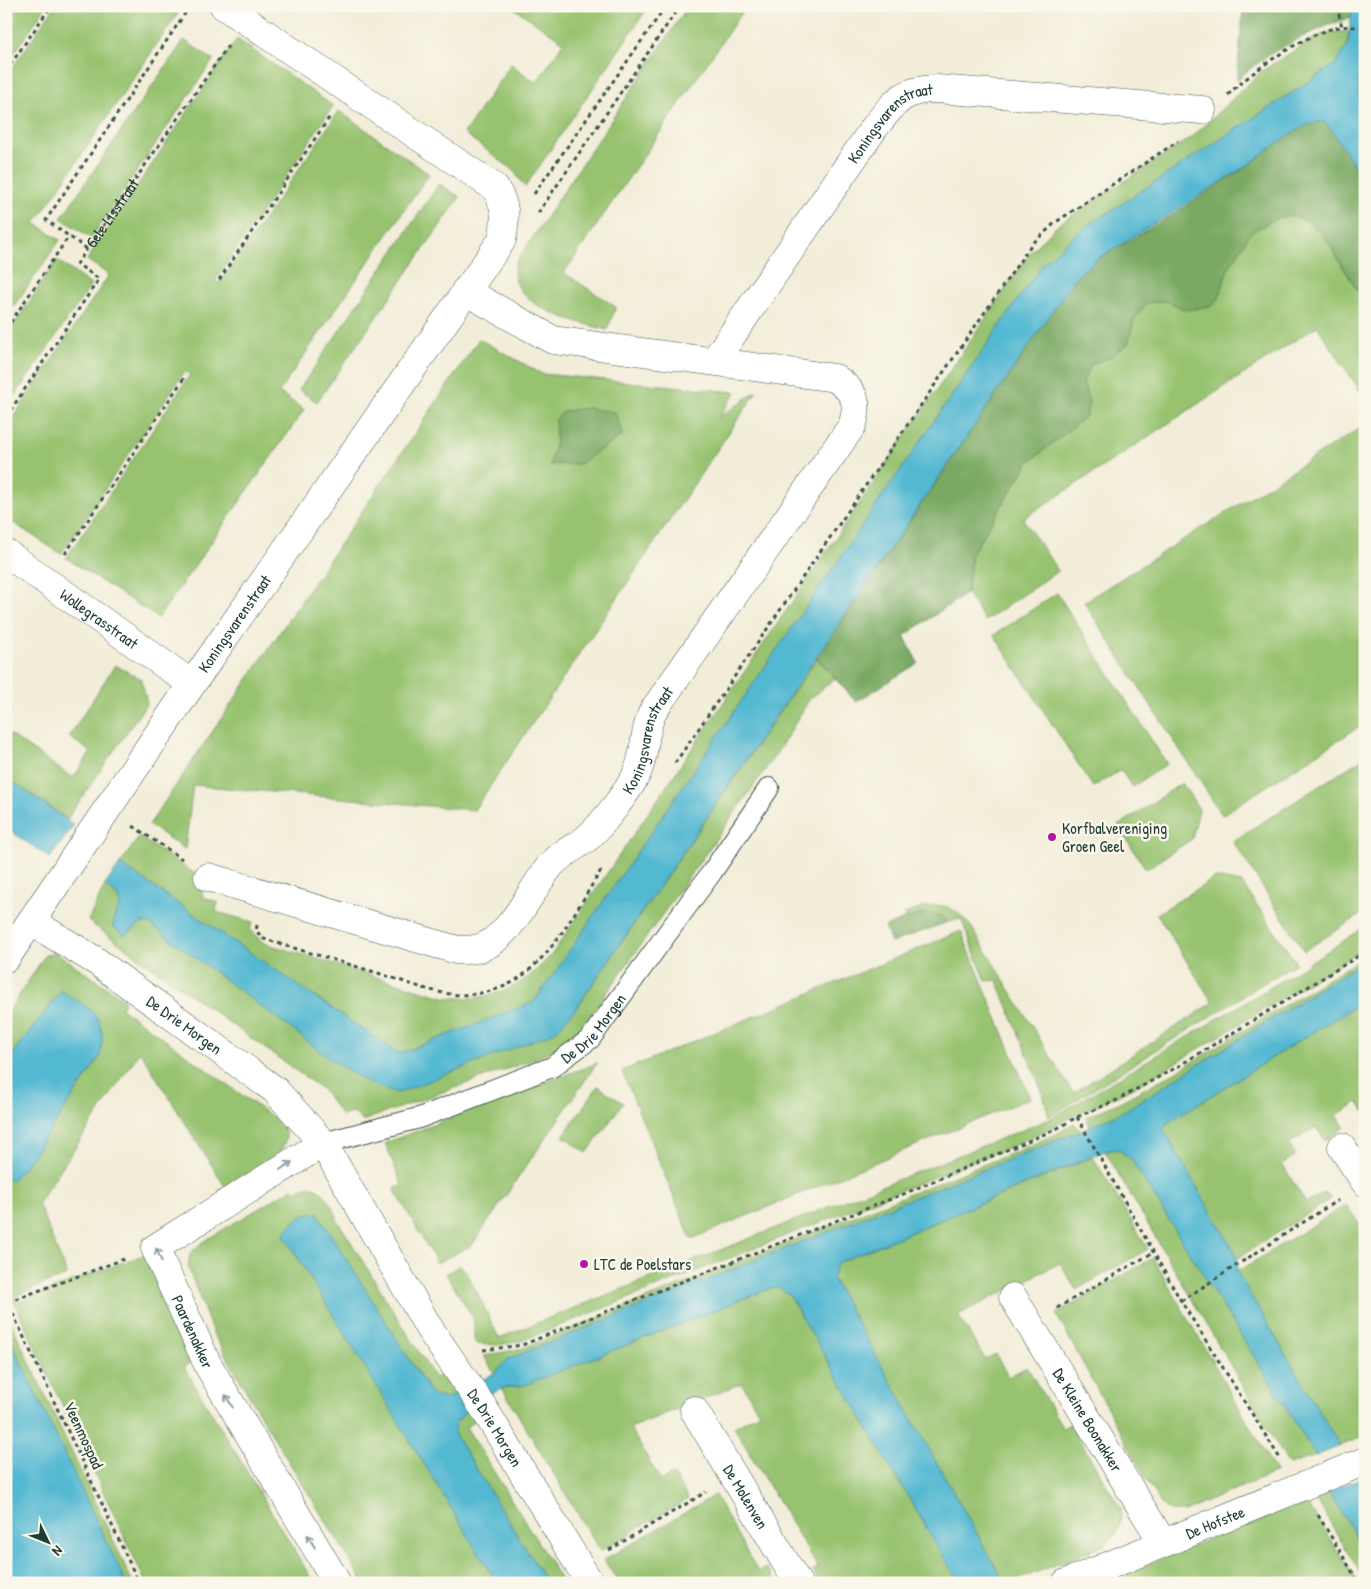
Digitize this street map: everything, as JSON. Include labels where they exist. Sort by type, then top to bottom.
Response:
[{"type":"street","points":[[235,13],[494,188],[502,198],[505,212],[502,240]]},
{"type":"street","name":"Koningsvarenstraat","points":[[715,360],[874,128],[902,95],[917,90],[937,89],[1213,105]]},
{"type":"street","name":"Koningsvarenstraat","points":[[6,958],[192,684],[502,240]]},
{"type":"street","name":"Koningsvarenstraat","points":[[208,877],[457,950],[482,948],[499,936],[550,866],[560,856],[594,832],[636,774],[645,732],[653,711],[852,426],[856,412],[854,397],[848,386],[835,378],[715,360],[553,340],[465,291]]},
{"type":"street","name":"Wollegrasstraat","points":[[6,553],[192,684]]},
{"type":"street","name":"De Drie Morgen","points":[[32,922],[96,961],[275,1090],[323,1143],[429,1328],[458,1369],[585,1575]]},
{"type":"street","points":[[155,1248],[323,1143]]},
{"type":"street","points":[[1342,1147],[1365,1182]]},
{"type":"street","name":"Paardenakker","points":[[155,1248],[208,1364],[337,1583]]},
{"type":"street","name":"De Kleine Boonakker","points":[[1013,1297],[1163,1543]]},
{"type":"street","name":"De Molenven","points":[[694,1410],[798,1583]]},
{"type":"street","name":"De Hofstee","points":[[1066,1583],[1365,1461]]},
{"type":"lane","name":"De Drie Morgen","points":[[323,1143],[419,1118],[552,1067],[590,1039],[712,872],[769,788]]},
{"type":"path","points":[[6,71],[51,6]]},
{"type":"path","name":"Gele Lisstraat","points":[[190,6],[46,220],[87,249],[235,13]]},
{"type":"path","points":[[530,199],[666,6]]},
{"type":"path","points":[[502,240],[522,235],[680,6]]},
{"type":"path","points":[[1337,6],[1342,26]]},
{"type":"path","points":[[1213,105],[1252,73],[1309,39],[1342,26],[1365,28]]},
{"type":"path","points":[[220,280],[348,90]]},
{"type":"path","points":[[672,768],[1031,245],[1063,217],[1184,136]]},
{"type":"path","points":[[6,330],[69,236]]},
{"type":"path","points":[[6,417],[99,280],[77,264],[87,249]]},
{"type":"path","points":[[46,582],[186,375]]},
{"type":"path","points":[[264,939],[434,990],[451,994],[481,993],[504,987],[520,978],[538,961],[552,944],[606,865]]},
{"type":"path","points":[[458,1369],[482,1350],[522,1345],[1009,1150],[1056,1129],[1169,1072],[1365,952]]},
{"type":"path","points":[[1077,1117],[1102,1158],[1180,1300],[1301,1488],[1359,1583]]},
{"type":"path","points":[[1180,1300],[1340,1199]]},
{"type":"path","points":[[7,1300],[155,1248]]},
{"type":"path","points":[[1030,1324],[1154,1252]]},
{"type":"path","name":"Veenmospad","points":[[7,1300],[139,1583]]},
{"type":"path","points":[[585,1575],[734,1476]]},
{"type":"green space","points":[[6,6],[46,6],[6,65]]},
{"type":"green space","points":[[55,6],[183,6],[35,223],[60,240],[6,317],[6,77]]},
{"type":"green space","points":[[511,6],[649,6],[525,187],[513,170],[464,133],[511,64],[536,83],[564,42]]},
{"type":"green space","points":[[688,6],[746,6],[564,273],[616,307],[607,330],[546,310],[521,291],[515,279],[515,264]]},
{"type":"green space","points":[[1243,6],[1352,6],[1351,17],[1320,29],[1276,51],[1237,80]]},
{"type":"green space","points":[[1330,32],[1349,32],[1345,52],[1336,64],[1080,231],[1043,263],[547,985],[529,1005],[401,1053],[396,1052],[120,864],[139,837],[200,877],[203,897],[218,902],[216,912],[253,922],[250,930],[264,943],[443,997],[460,998],[490,995],[504,991],[528,977],[552,954],[1033,249],[1059,224],[1192,137],[1262,71],[1316,37]]},
{"type":"green space","points":[[237,39],[333,106],[215,281],[220,283],[339,111],[429,174],[279,392],[304,410],[158,618],[66,558],[190,375],[185,371],[61,554],[6,518],[6,428],[109,275],[87,260]]},
{"type":"green space","points":[[184,40],[213,60],[91,238],[61,218]]},
{"type":"green space","points":[[1365,50],[1365,109],[1357,87],[1358,72]]},
{"type":"green space","points":[[1321,121],[1328,125],[1365,181],[1365,303],[1323,234],[1306,220],[1289,215],[1275,219],[1251,232],[1227,271],[1219,298],[1212,306],[1186,310],[1167,301],[1147,303],[1134,320],[1128,344],[1110,357],[1091,364],[1083,382],[1089,401],[1086,416],[1028,463],[972,554],[967,593],[904,636],[918,663],[856,702],[817,658],[1076,277],[1096,260],[1243,169],[1280,140],[1300,128]]},
{"type":"green space","points":[[439,184],[460,197],[317,402],[299,390]]},
{"type":"green space","points":[[1289,215],[1306,220],[1323,234],[1365,303],[1365,398],[1317,326],[1023,519],[1058,571],[985,621],[967,593],[972,554],[1028,463],[1086,416],[1089,401],[1083,382],[1091,364],[1110,357],[1128,344],[1134,320],[1146,303],[1167,301],[1187,309],[1212,306],[1222,289],[1227,271],[1251,232],[1275,219]]},
{"type":"green space","points":[[57,260],[91,285],[6,409],[6,337]]},
{"type":"green space","points":[[479,339],[542,374],[736,392],[720,417],[757,391],[474,810],[193,785],[185,849],[149,825]]},
{"type":"green space","points":[[588,408],[615,412],[623,435],[579,464],[550,465],[556,440],[555,421],[563,411]]},
{"type":"green space","points":[[1365,425],[1365,723],[1222,815],[1084,602]]},
{"type":"green space","points":[[1057,593],[1167,764],[1132,787],[1121,770],[1093,787],[994,635]]},
{"type":"green space","points":[[817,658],[835,678],[809,700],[777,753],[583,1026],[566,1042],[535,1059],[362,1121],[354,1112],[342,1116],[323,1090],[88,921],[105,885],[117,896],[120,904],[114,918],[113,927],[125,935],[142,923],[150,924],[335,1061],[372,1085],[555,1032],[577,1007]]},
{"type":"green space","points":[[115,665],[141,679],[147,703],[67,819],[6,777],[6,732],[73,778],[91,752],[69,737]]},
{"type":"green space","points":[[1365,757],[1365,912],[1304,951],[1233,841]]},
{"type":"green space","points":[[1182,783],[1199,809],[1192,839],[1146,869],[1118,826]]},
{"type":"green space","points":[[1215,878],[1242,883],[1296,963],[1049,1117],[1043,1094],[997,980],[986,981],[961,919],[948,922],[933,914],[906,918],[904,914],[925,907],[941,906],[949,907],[964,918],[972,928],[1073,1093],[1213,1003],[1157,914]]},
{"type":"green space","points":[[928,913],[941,915],[948,922],[891,943],[885,927],[906,918]]},
{"type":"green space","points":[[1365,927],[1365,948],[1144,1082],[1017,1144],[521,1341],[498,1345],[477,1344],[474,1340],[474,1319],[446,1274],[460,1265],[467,1272],[499,1338],[1050,1119],[1284,979]]},
{"type":"green space","points":[[961,931],[1030,1098],[691,1239],[622,1071]]},
{"type":"green space","points":[[57,953],[125,1000],[121,1008],[282,1124],[286,1136],[284,1144],[272,1159],[253,1174],[227,1190],[140,1051],[38,1203],[67,1275],[17,1295],[20,1301],[151,1252],[192,1361],[184,1367],[314,1583],[146,1583],[6,1285],[6,1180],[12,1180],[30,1160],[100,1057],[6,1062],[6,1016],[45,955]]},
{"type":"green space","points":[[1365,956],[1365,960],[1126,1110],[1090,1127],[1086,1117],[1116,1104],[1179,1070]]},
{"type":"green space","points":[[1365,1000],[1365,1112],[1358,1102],[1337,1115],[1344,1127],[1325,1141],[1316,1127],[1289,1144],[1296,1155],[1282,1164],[1306,1203],[1325,1192],[1331,1199],[1238,1258],[1163,1129],[1167,1123]]},
{"type":"green space","points":[[597,1063],[472,1245],[437,1263],[394,1189],[402,1185],[385,1143]]},
{"type":"green space","points":[[598,1086],[623,1103],[587,1153],[563,1136]]},
{"type":"green space","points":[[1074,1123],[1080,1131],[508,1359],[494,1373],[484,1356],[523,1348],[1020,1150],[1058,1133]]},
{"type":"green space","points":[[1118,1149],[1131,1159],[1316,1456],[1289,1465],[1105,1151]]},
{"type":"green space","points":[[1093,1157],[1148,1249],[1076,1290],[1060,1263],[958,1315],[985,1359],[996,1354],[1008,1377],[1027,1367],[1063,1428],[1070,1424],[1121,1509],[1118,1530],[1112,1539],[1102,1546],[1010,1583],[1005,1583],[832,1278],[837,1263]]},
{"type":"green space","points":[[309,1186],[323,1193],[329,1201],[337,1216],[336,1218],[435,1378],[447,1371],[460,1393],[445,1399],[431,1394],[318,1214],[308,1215],[294,1222],[284,1235],[497,1583],[364,1583],[263,1420],[213,1333],[188,1267],[190,1254],[201,1243],[293,1188],[295,1191]]},
{"type":"green space","points":[[1346,1205],[1365,1232],[1365,1436],[1340,1446],[1237,1272]]},
{"type":"green space","points":[[1153,1258],[1276,1472],[1184,1512],[1174,1512],[1167,1509],[1156,1497],[1056,1314]]},
{"type":"green space","points":[[771,1288],[780,1288],[789,1295],[959,1583],[820,1583],[813,1571],[818,1568],[734,1427],[759,1413],[742,1383],[630,1428],[661,1481],[673,1474],[688,1499],[600,1551],[502,1388],[525,1385]]},
{"type":"green space","points":[[6,1312],[133,1583],[126,1583],[6,1331]]},
{"type":"green space","points":[[469,1408],[476,1420],[466,1427],[563,1583],[547,1583],[455,1435],[455,1424]]},
{"type":"green space","points":[[1328,1491],[1365,1550],[1365,1581],[1315,1497]]},
{"type":"green space","points":[[715,1495],[758,1572],[767,1568],[776,1583],[619,1583],[604,1560]]},
{"type":"green space","points":[[1305,1500],[1358,1583],[1102,1583]]},
{"type":"water","points":[[1352,6],[1365,6],[1366,44],[1358,86],[1365,109],[1365,181],[1328,125],[1321,121],[1307,125],[1289,135],[1245,167],[1096,260],[1076,277],[577,1007],[555,1032],[398,1093],[368,1082],[353,1074],[150,924],[142,923],[125,935],[113,927],[114,918],[120,904],[117,896],[105,885],[120,864],[396,1052],[401,1053],[534,1002],[1043,263],[1080,231],[1336,64],[1348,44]]},
{"type":"water","points":[[6,777],[74,825],[50,858],[6,828]]},
{"type":"water","points":[[1365,960],[1365,1000],[1167,1123],[1163,1129],[1238,1258],[1237,1272],[1340,1446],[1316,1456],[1131,1159],[1118,1149],[1105,1151],[837,1263],[832,1278],[1005,1583],[959,1583],[789,1295],[780,1288],[771,1288],[525,1385],[502,1388],[469,1408],[455,1424],[455,1435],[547,1583],[497,1583],[284,1235],[298,1219],[308,1214],[318,1214],[431,1394],[445,1399],[460,1393],[494,1373],[508,1359],[1080,1131],[1126,1110]]},
{"type":"water","points":[[61,991],[90,1009],[96,1016],[102,1032],[100,1057],[30,1160],[12,1180],[6,1180],[6,1062]]},
{"type":"water","points":[[6,1331],[114,1557],[126,1583],[6,1583]]},
{"type":"water","points":[[1361,1478],[1365,1484],[1365,1550],[1328,1491]]},
{"type":"place","name":"Korfbalvereniging Groen Geel","points":[[1052,837]]},
{"type":"place","name":"LTC de Poelstars","points":[[584,1264]]}]
